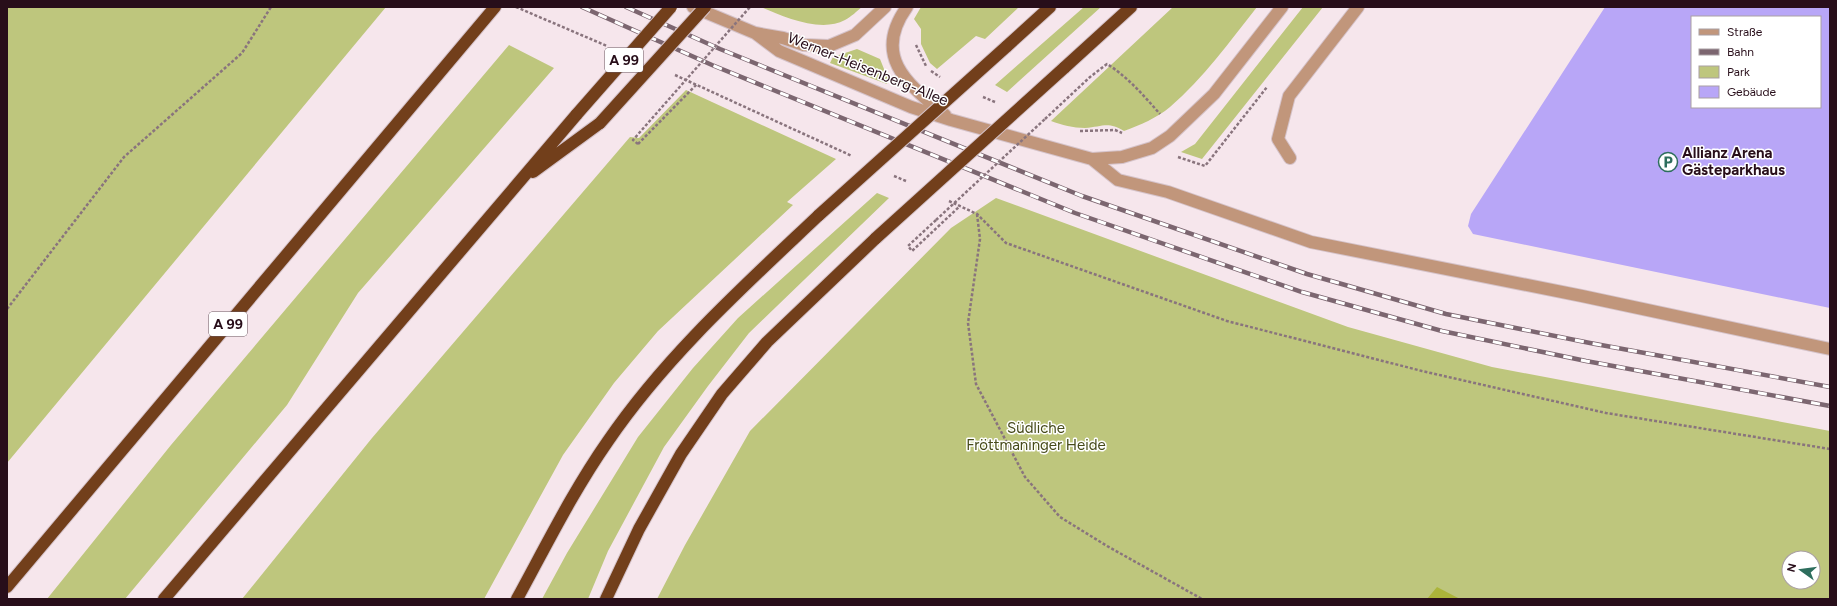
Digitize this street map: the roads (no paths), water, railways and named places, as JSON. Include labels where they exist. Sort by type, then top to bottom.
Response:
[{"type":"highway","name":"A 99","points":[[7,587],[495,7]]},
{"type":"highway","name":"A 99","points":[[164,599],[577,114],[671,7]]},
{"type":"highway","points":[[518,184],[600,123],[705,7]]},
{"type":"highway","points":[[516,599],[577,490],[608,441],[634,406],[682,349],[732,298],[819,215],[1050,7]]},
{"type":"highway","points":[[606,599],[639,529],[681,454],[722,394],[767,342],[876,238],[1131,7]]},
{"type":"street","points":[[693,7],[755,33]]},
{"type":"street","name":"Werner-Heisenberg-Allee","points":[[755,33],[783,38],[804,45],[829,46],[855,34],[885,7]]},
{"type":"street","name":"Werner-Heisenberg-Allee","points":[[907,7],[898,19],[892,45],[897,67],[909,84],[951,120]]},
{"type":"street","name":"Werner-Heisenberg-Allee","points":[[755,33],[779,51],[910,107],[951,120],[1092,159],[1122,157],[1152,148],[1175,132],[1214,94],[1282,7]]},
{"type":"street","points":[[1290,158],[1278,139],[1288,96],[1358,7]]},
{"type":"street","points":[[1092,159],[1118,180],[1168,192],[1311,242],[1589,298],[1830,349]]},
{"type":"railway","points":[[582,7],[712,65],[1075,213],[1302,292],[1442,331],[1586,361],[1830,406]]},
{"type":"railway","points":[[626,7],[720,49],[1082,196],[1307,274],[1446,314],[1590,343],[1830,387]]},
{"type":"place","name":"Allianz Arena Gästeparkhaus","points":[[1668,162]]},
{"type":"park label","name":"Südliche Fröttmaninger Heide","points":[[1036,436]]}]
